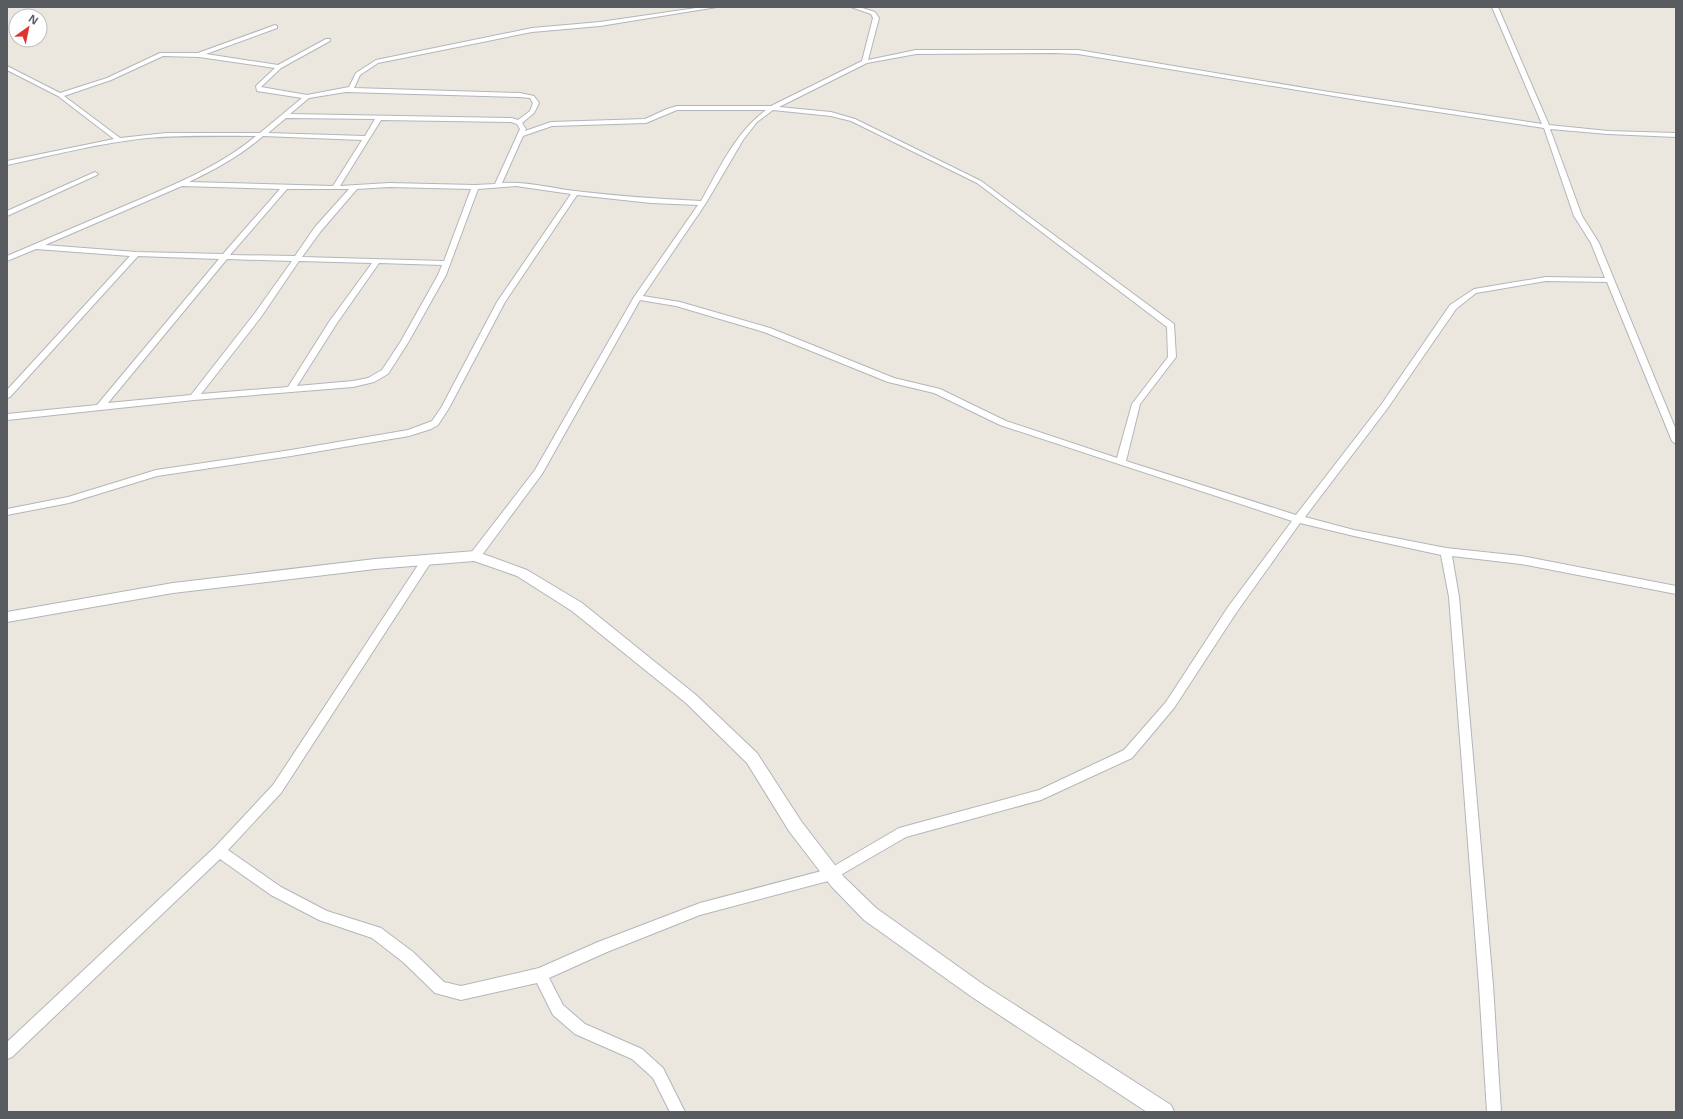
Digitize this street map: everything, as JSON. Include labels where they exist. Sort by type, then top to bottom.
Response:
[{"type":"street","points":[[346,90],[351,88],[358,74],[376,62],[532,30],[600,24],[714,7]]},
{"type":"street","points":[[854,7],[873,13],[876,18],[865,62]]},
{"type":"street","points":[[1495,7],[1546,126],[1578,216],[1596,243],[1676,440]]},
{"type":"street","points":[[199,55],[275,27]]},
{"type":"street","points":[[328,40],[279,67],[258,86],[259,90],[307,96],[346,90],[513,95],[532,98],[536,102],[534,109],[529,116],[519,123]]},
{"type":"street","points":[[868,52],[883,59]]},
{"type":"street","points":[[475,556],[539,472],[638,297],[703,203],[740,139],[755,121],[772,108],[844,71],[865,62],[916,52],[1078,52],[1291,88],[1546,126],[1648,135],[1676,135]]},
{"type":"street","points":[[60,96],[109,79],[162,54],[199,55],[279,67]]},
{"type":"street","points":[[7,68],[60,96],[120,141]]},
{"type":"street","points":[[7,259],[180,184],[219,165],[242,151],[307,96]]},
{"type":"street","points":[[521,135],[551,124],[646,121],[669,110],[677,108],[772,108],[831,114],[853,120],[979,182],[1171,326],[1172,357],[1136,404],[1121,462]]},
{"type":"street","points":[[284,116],[512,120],[519,123],[523,129],[498,184]]},
{"type":"street","points":[[335,188],[379,118]]},
{"type":"street","points":[[7,163],[120,141],[165,135],[262,135],[366,138]]},
{"type":"street","points":[[7,214],[95,174]]},
{"type":"street","points":[[180,184],[354,188],[389,185],[474,187],[498,184],[516,184],[576,193],[651,201],[703,203]]},
{"type":"street","points":[[100,408],[224,256],[285,187]]},
{"type":"street","points":[[7,417],[194,397],[353,384],[371,380],[385,372],[406,341],[442,275],[474,187]]},
{"type":"street","points":[[194,397],[258,315],[296,258],[318,229],[354,188]]},
{"type":"street","points":[[7,512],[69,500],[156,473],[291,453],[409,433],[428,427],[435,423],[445,408],[501,302],[576,193]]},
{"type":"street","points":[[34,247],[136,254],[446,263]]},
{"type":"street","points":[[7,395],[136,254]]},
{"type":"street","points":[[290,390],[333,322],[377,261]]},
{"type":"street","points":[[219,851],[276,891],[324,916],[376,933],[408,957],[440,988],[461,993],[540,974],[603,947],[700,909],[832,874],[903,832],[1041,795],[1128,754],[1170,705],[1232,610],[1298,518],[1384,407],[1452,307],[1474,291],[1546,279],[1610,280]]},
{"type":"street","points":[[638,297],[677,304],[767,330],[891,380],[937,391],[1003,423],[1298,518],[1354,533],[1446,552],[1521,560],[1676,590]]},
{"type":"street","points":[[1446,552],[1454,597],[1486,978],[1494,1112]]},
{"type":"street","points":[[7,617],[173,588],[375,564],[475,556],[522,573],[577,607],[691,699],[752,758],[795,826],[832,874],[870,914],[978,990],[1164,1112]]},
{"type":"street","points":[[7,1052],[219,851],[277,789],[428,560]]},
{"type":"street","points":[[540,974],[558,1010],[580,1028],[637,1054],[658,1073],[678,1112]]}]
